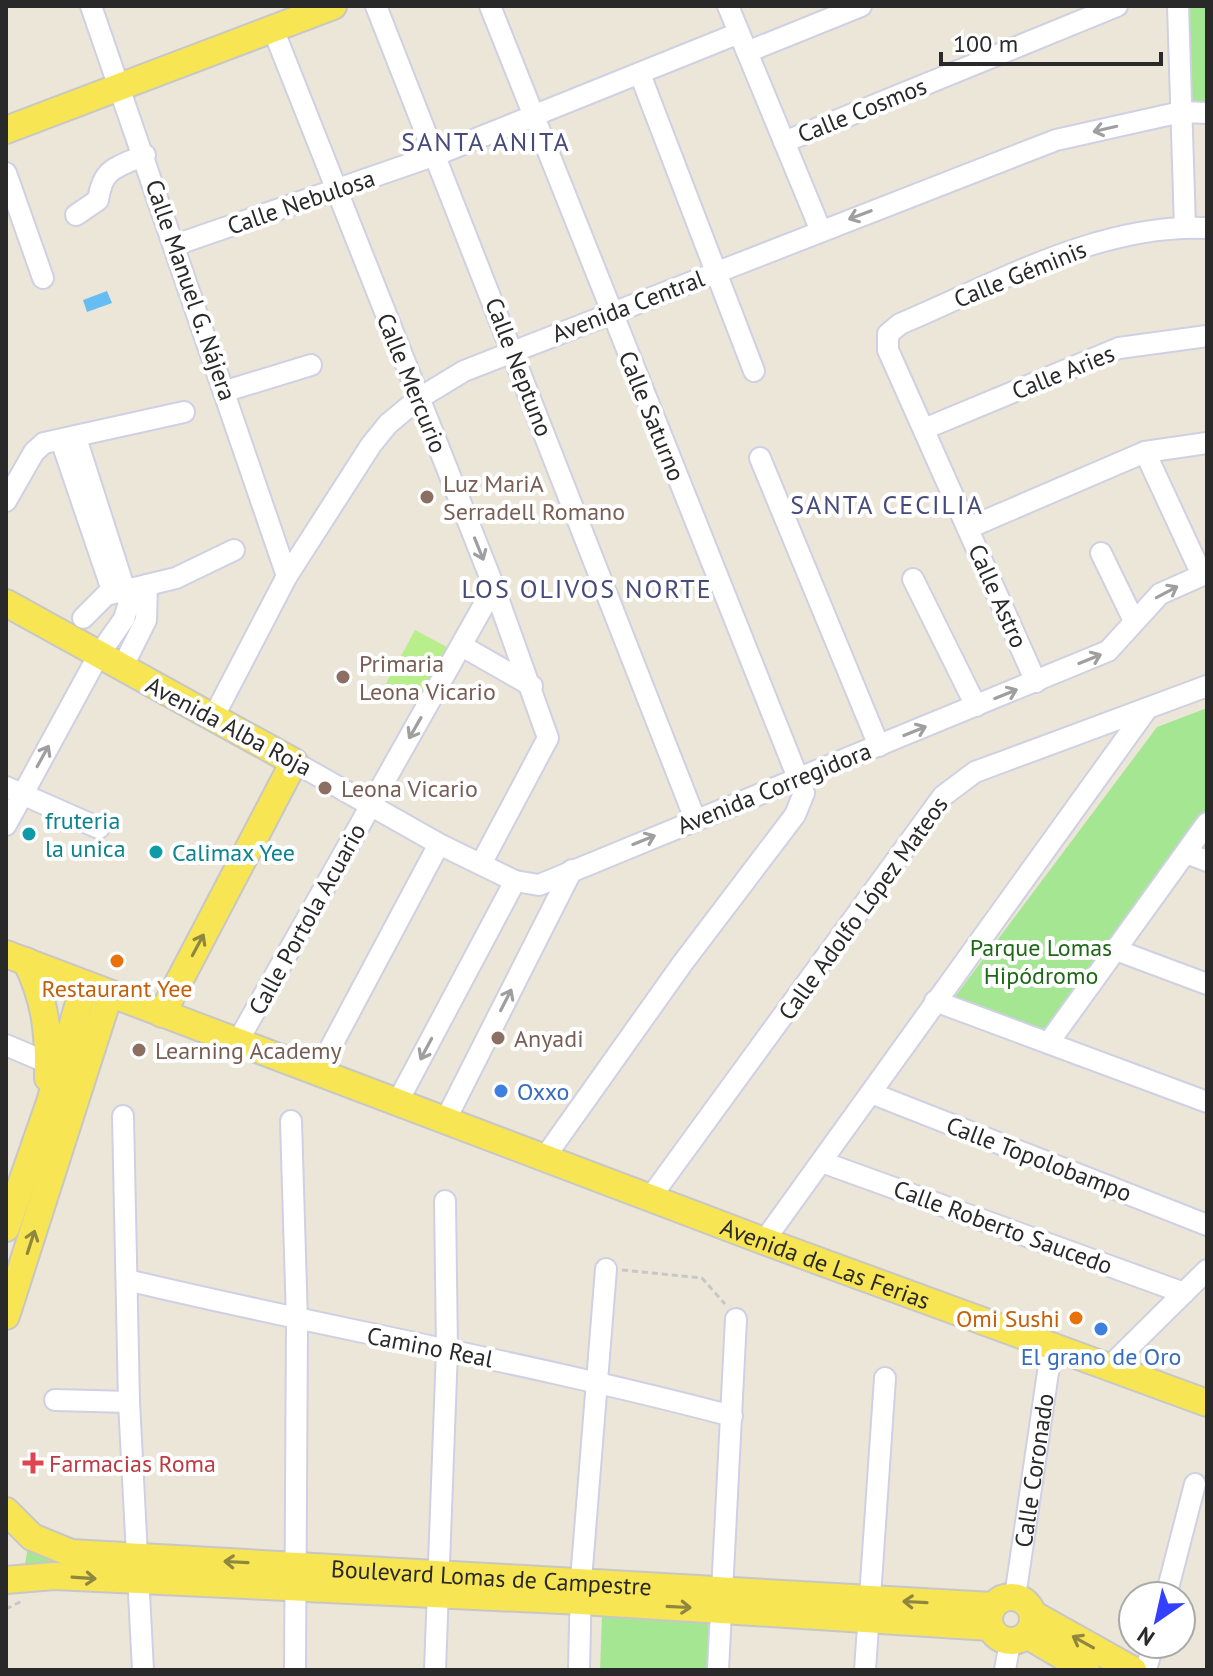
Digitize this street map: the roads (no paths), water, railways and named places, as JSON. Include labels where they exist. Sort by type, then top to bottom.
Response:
[{"type":"main road","points":[[6,130],[333,6]]},
{"type":"main road","name":"Avenida Alba Roja","points":[[6,603],[294,762]]},
{"type":"main road","points":[[82,1075],[116,1028],[153,1011],[294,762]]},
{"type":"main road","points":[[16,958],[446,1119]]},
{"type":"main road","points":[[16,958],[41,992],[46,1012],[50,1102]]},
{"type":"main road","points":[[6,1228],[50,1102],[84,986]]},
{"type":"main road","points":[[6,1316],[109,995]]},
{"type":"main road","name":"Avenida de Las Ferias","points":[[446,1119],[764,1241],[1207,1403]]},
{"type":"main road","name":"Boulevard Lomas de Campestre","points":[[6,1511],[18,1526],[51,1548],[138,1569]]},
{"type":"main road","name":"Boulevard Lomas de Campestre","points":[[6,1580],[138,1569],[867,1608],[1011,1620],[1133,1670]]},
{"type":"main road","name":"Boulevard Lomas de Campestre","points":[[1011,1620],[1086,1670]]},
{"type":"street","name":"Calle Manuel G. Nájera","points":[[91,6],[145,155],[287,576]]},
{"type":"street","name":"Calle Neptuno","points":[[376,6],[695,819]]},
{"type":"street","name":"Calle Saturno","points":[[490,6],[800,780]]},
{"type":"street","points":[[728,6],[821,231]]},
{"type":"street","points":[[747,52],[861,6]]},
{"type":"street","name":"Calle Cosmos","points":[[784,142],[1117,6]]},
{"type":"street","points":[[1178,6],[1185,227]]},
{"type":"street","name":"Calle Mercurio","points":[[273,29],[494,587],[532,686],[548,738],[547,745],[481,864]]},
{"type":"street","name":"Calle Nebulosa","points":[[175,245],[436,155],[739,33]]},
{"type":"street","points":[[640,74],[754,371]]},
{"type":"street","name":"Avenida Central","points":[[213,718],[287,576],[371,445],[388,424],[418,399],[464,371],[1056,140],[1181,112],[1207,113]]},
{"type":"street","points":[[76,215],[98,200],[101,182],[110,171],[145,155]]},
{"type":"street","points":[[6,173],[43,278]]},
{"type":"street","name":"Calle Géminis","points":[[888,334],[900,324],[1091,244],[1185,227],[1207,228]]},
{"type":"street","name":"Calle Astro","points":[[888,334],[888,350],[1036,682]]},
{"type":"street","name":"Calle Aries","points":[[924,429],[1119,348],[1207,336]]},
{"type":"street","points":[[226,391],[311,365]]},
{"type":"street","points":[[6,501],[38,446],[184,412]]},
{"type":"street","points":[[6,825],[14,790],[128,612],[68,439]]},
{"type":"street","points":[[968,528],[1145,452],[1207,443]]},
{"type":"street","points":[[1145,452],[1204,574]]},
{"type":"street","points":[[760,458],[879,746]]},
{"type":"street","points":[[83,618],[120,591],[176,578],[234,550]]},
{"type":"street","points":[[1101,553],[1134,621]]},
{"type":"street","name":"Avenida Corregidora","points":[[539,885],[1108,651],[1160,594],[1204,574]]},
{"type":"street","points":[[913,579],[976,706]]},
{"type":"street","points":[[122,668],[146,620],[147,585]]},
{"type":"street","name":"Calle Portola Acuario","points":[[238,1041],[494,587]]},
{"type":"street","points":[[462,646],[532,686]]},
{"type":"street","name":"Calle Adolfo López Mateos","points":[[650,1198],[943,796],[975,772],[1207,686]]},
{"type":"street","points":[[764,1241],[1147,709]]},
{"type":"street","name":"Avenida Alba Roja","points":[[294,762],[439,844],[515,881],[539,885]]},
{"type":"street","points":[[545,1157],[800,807],[804,793],[800,780]]},
{"type":"street","points":[[14,790],[99,828]]},
{"type":"street","points":[[1049,1042],[1207,823]]},
{"type":"street","points":[[317,1073],[439,844]]},
{"type":"street","points":[[1186,853],[1207,861]]},
{"type":"street","points":[[446,1119],[572,870]]},
{"type":"street","points":[[397,1103],[515,881]]},
{"type":"street","points":[[1116,950],[1207,984]]},
{"type":"street","points":[[935,1001],[1207,1102]]},
{"type":"street","points":[[6,1045],[48,1063]]},
{"type":"street","name":"Calle Topolobampo","points":[[871,1093],[1207,1225]]},
{"type":"street","points":[[123,1116],[129,1402],[143,1670]]},
{"type":"street","points":[[291,1121],[297,1321],[295,1670]]},
{"type":"street","name":"Calle Roberto Saucedo","points":[[822,1162],[1184,1293]]},
{"type":"street","points":[[435,1670],[447,1350],[445,1201]]},
{"type":"street","points":[[579,1670],[581,1591],[606,1269]]},
{"type":"street","points":[[1110,1366],[1207,1270]]},
{"type":"street","name":"Camino Real","points":[[127,1280],[297,1321],[599,1380],[732,1416]]},
{"type":"street","points":[[718,1670],[719,1599],[736,1319]]},
{"type":"street","name":"Calle Coronado","points":[[1005,1670],[1052,1345]]},
{"type":"street","points":[[865,1670],[885,1378]]},
{"type":"street","points":[[55,1400],[129,1402]]},
{"type":"street","points":[[1170,1580],[1195,1484]]},
{"type":"water","points":[[107,291],[112,303],[87,312],[83,300]]},
{"type":"place","name":"Luz MariA Serradell Romano","points":[[427,497]]},
{"type":"place","name":"Primaria Leona Vicario","points":[[343,677]]},
{"type":"place","name":"Leona Vicario","points":[[325,788]]},
{"type":"place","name":"fruteria la unica","points":[[29,834]]},
{"type":"place","name":"Calimax Yee","points":[[156,852]]},
{"type":"place","name":"Restaurant Yee","points":[[117,961]]},
{"type":"place","name":"Anyadi","points":[[498,1038]]},
{"type":"place","name":"Learning Academy","points":[[139,1050]]},
{"type":"place","name":"Oxxo","points":[[501,1091]]},
{"type":"place","name":"Omi Sushi","points":[[1076,1318]]},
{"type":"place","name":"El grano de Oro","points":[[1101,1329]]},
{"type":"place","name":"Farmacias Roma","points":[[33,1463]]},
{"type":"district","name":"SANTA ANITA","points":[[486,141]]},
{"type":"district","name":"SANTA CECILIA","points":[[887,504]]},
{"type":"district","name":"LOS OLIVOS NORTE","points":[[587,588]]},
{"type":"park label","name":"Parque Lomas Hipódromo","points":[[1041,961]]}]
